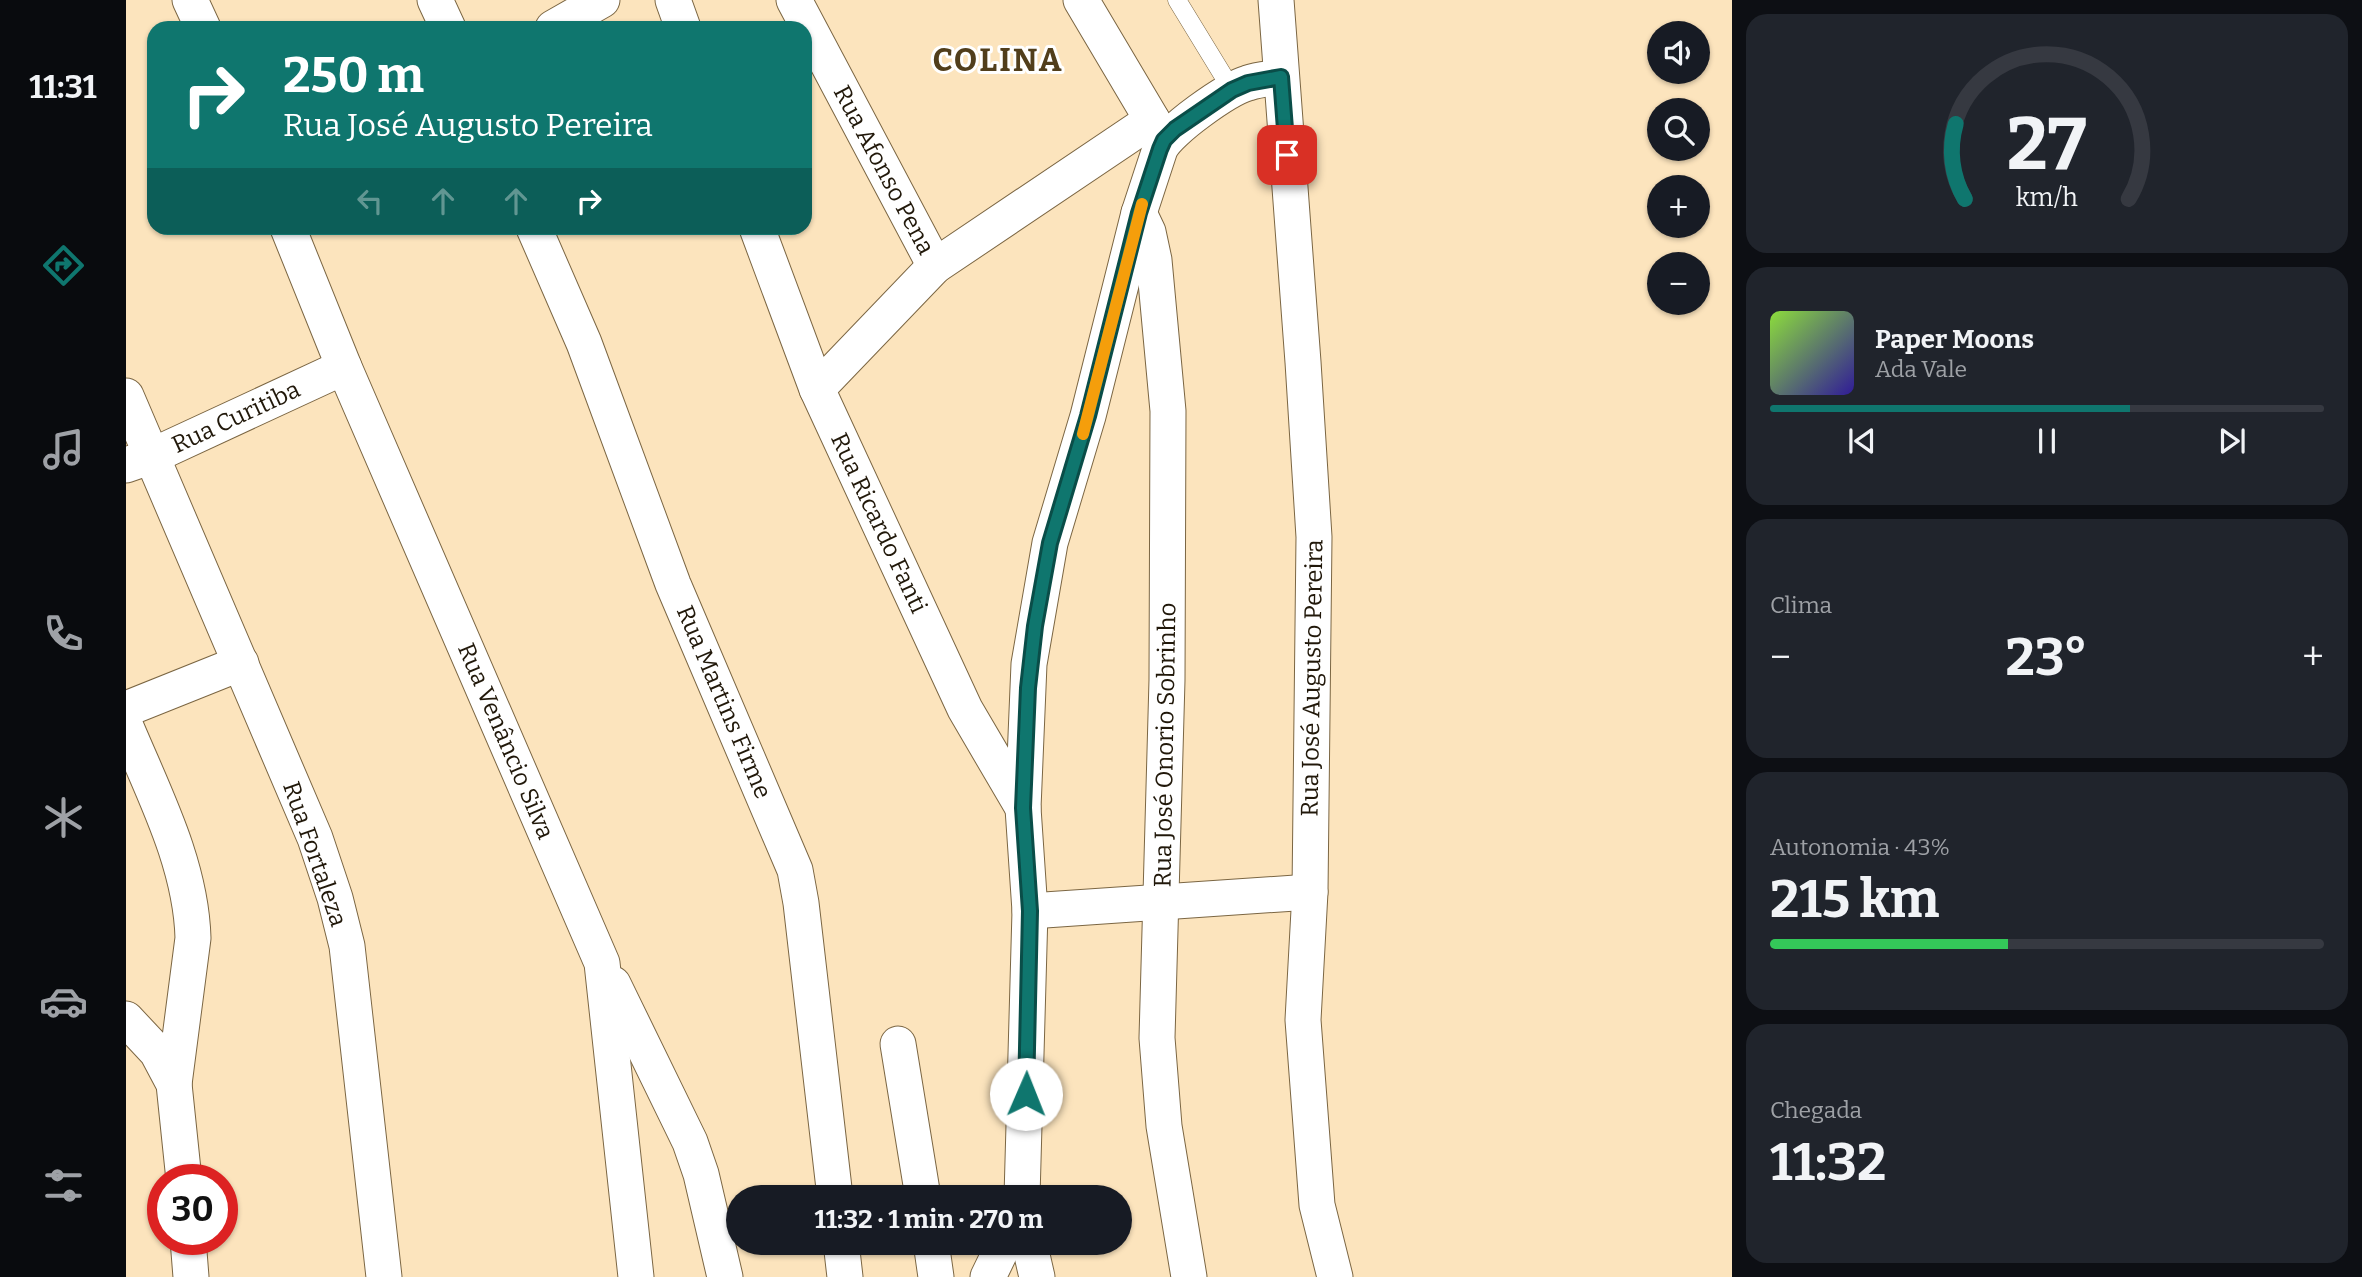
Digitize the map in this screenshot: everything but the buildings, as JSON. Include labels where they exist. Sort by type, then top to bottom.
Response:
[{"type":"street","points":[[190,0],[200,21]]},
{"type":"street","points":[[435,0],[445,21]]},
{"type":"street","points":[[565,21],[602,0]]},
{"type":"street","points":[[673,0],[680,21]]},
{"type":"street","name":"Rua Afonso Pena","points":[[794,0],[805,21]]},
{"type":"street","points":[[1022,1185],[1030,911],[1023,808],[1029,664],[1050,543],[1088,416],[1158,130],[1081,0]]},
{"type":"street","name":"Rua José Augusto Pereira","points":[[1276,0],[1314,537],[1310,892],[1303,1020],[1317,1205],[1335,1277]]},
{"type":"street","name":"Rua Afonso Pena","points":[[812,34],[935,266]]},
{"type":"street","points":[[817,388],[935,266],[1158,130],[1175,129],[1232,90],[1248,83],[1281,77]]},
{"type":"street","name":"Rua José Onorio Sobrinho","points":[[1139,213],[1148,232],[1154,260],[1168,411],[1167,667],[1157,1038],[1164,1126],[1189,1277]]},
{"type":"street","name":"Rua Venâncio Silva","points":[[291,235],[344,367],[602,963],[636,1277]]},
{"type":"street","name":"Rua Martins Firme","points":[[537,235],[584,343],[673,584],[795,870],[834,1185]]},
{"type":"street","name":"Rua Ricardo Fanti","points":[[760,235],[817,388],[965,709],[1023,808]]},
{"type":"street","name":"Rua Curitiba","points":[[139,461],[344,367]]},
{"type":"street","name":"Rua Fortaleza","points":[[126,396],[139,461],[241,663],[315,838],[335,898],[346,946],[384,1277]]},
{"type":"street","points":[[126,709],[241,663]]},
{"type":"street","points":[[126,727],[166,824],[187,886],[193,914],[194,938],[174,1084],[182,1164]]},
{"type":"street","points":[[1030,911],[1310,892]]},
{"type":"street","points":[[602,963],[690,1142],[701,1174],[725,1277]]},
{"type":"street","points":[[126,1019],[157,1052],[174,1084]]},
{"type":"street","points":[[898,1044],[921,1185]]},
{"type":"street","points":[[189,1255],[191,1277]]},
{"type":"street","points":[[842,1255],[845,1277]]},
{"type":"street","points":[[933,1255],[936,1277]]},
{"type":"street","points":[[988,1277],[999,1255]]},
{"type":"street","points":[[1032,1255],[1037,1277]]},
{"type":"lane","points":[[1177,0],[1232,90]]},
{"type":"slow traffic","points":[[1083,434],[1142,204]]},
{"type":"district","name":"COLINA","points":[[998,60]]},
{"type":"route","points":[[1026,1094],[1030,911],[1023,808],[1029,664],[1050,543],[1088,416],[1139,213],[1164,140],[1175,129],[1232,90],[1248,83],[1281,77],[1287,155]]}]
